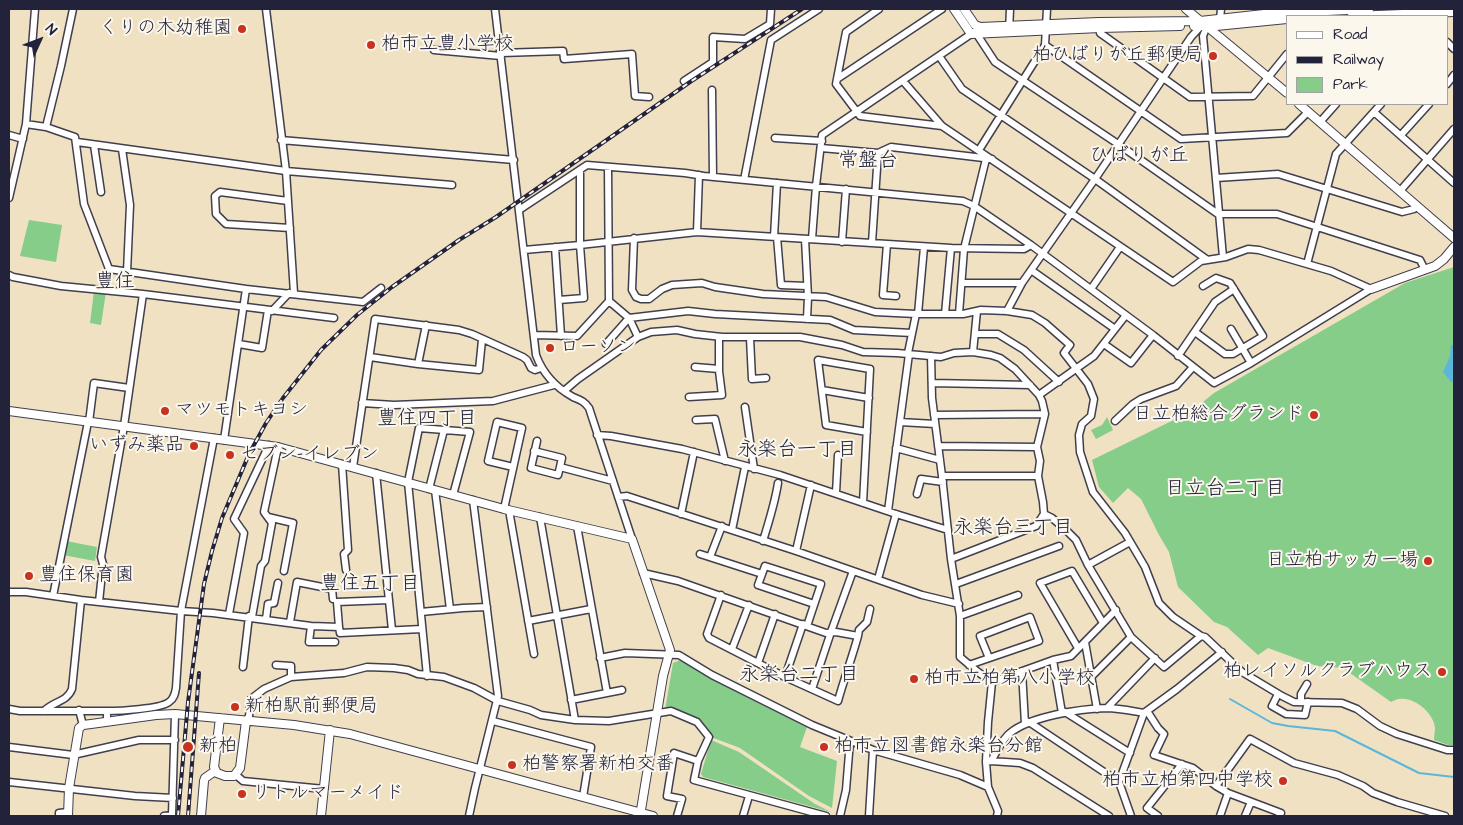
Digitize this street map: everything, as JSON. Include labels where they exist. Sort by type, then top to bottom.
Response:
[{"type":"street","points":[[9,198],[26,124],[35,9]]},
{"type":"street","points":[[46,127],[73,9]]},
{"type":"street","points":[[266,9],[286,171],[292,293]]},
{"type":"street","points":[[496,9],[536,355],[541,368],[554,384],[584,401],[589,408],[669,647],[670,654],[663,676],[640,815]]},
{"type":"street","points":[[684,81],[712,62],[713,37],[745,39],[770,24],[771,9]]},
{"type":"street","points":[[744,180],[771,40],[819,9]]},
{"type":"street","points":[[880,9],[846,32],[836,84],[860,116],[942,126]]},
{"type":"street","points":[[837,79],[942,9]]},
{"type":"street","points":[[954,9],[976,31],[995,62],[1118,144],[1218,214],[1277,214],[1420,260],[1425,270]]},
{"type":"street","points":[[964,9],[975,25],[976,31]]},
{"type":"street","points":[[1009,29],[1010,9]]},
{"type":"street","points":[[979,150],[1045,45],[1047,9]]},
{"type":"street","points":[[1186,9],[1286,92]]},
{"type":"street","points":[[1220,19],[1221,9]]},
{"type":"street","points":[[1007,311],[1031,270],[1072,213],[1191,37],[1203,24],[1220,19],[1298,10],[1318,14],[1370,9]]},
{"type":"street","points":[[1373,15],[1454,12]]},
{"type":"street","points":[[807,319],[808,239],[822,135],[976,31],[1099,25],[1203,24],[1264,14],[1286,19]]},
{"type":"street","points":[[1203,24],[1223,257]]},
{"type":"street","points":[[1099,25],[1100,33],[1190,97],[1253,96],[1286,55]]},
{"type":"street","points":[[1045,45],[1181,139],[1287,134],[1308,112]]},
{"type":"street","points":[[434,50],[501,54],[563,51],[564,59],[632,54],[635,96],[649,97]]},
{"type":"street","points":[[939,56],[962,89],[1095,179],[1206,260]]},
{"type":"street","points":[[903,81],[942,126],[1173,282],[1200,261],[1223,257],[1248,249],[1259,250],[1331,271],[1371,289]]},
{"type":"street","points":[[712,90],[713,177]]},
{"type":"street","points":[[1300,105],[1454,238]]},
{"type":"street","points":[[1320,122],[1335,105]]},
{"type":"street","points":[[1307,264],[1336,154],[1380,105]]},
{"type":"street","points":[[1401,135],[1428,105]]},
{"type":"street","points":[[1374,112],[1454,182]]},
{"type":"street","points":[[26,124],[46,127],[75,137],[84,204],[109,270],[363,302],[381,288]]},
{"type":"street","points":[[1400,191],[1454,129]]},
{"type":"street","points":[[9,135],[23,139]]},
{"type":"street","points":[[775,138],[878,153],[891,147],[989,159]]},
{"type":"street","points":[[281,140],[514,160]]},
{"type":"street","points":[[76,142],[286,171],[452,185]]},
{"type":"street","points":[[94,145],[101,192]]},
{"type":"street","points":[[122,148],[130,205],[127,272]]},
{"type":"street","points":[[872,243],[878,153]]},
{"type":"street","points":[[959,314],[964,249],[974,206],[989,159]]},
{"type":"street","points":[[519,210],[587,165],[963,201],[974,206],[1031,245],[1153,335],[1214,383],[1363,296],[1371,289],[1440,263],[1454,247]]},
{"type":"street","points":[[534,335],[577,336],[609,300],[608,167]]},
{"type":"street","points":[[559,300],[584,298],[580,245],[580,170]]},
{"type":"street","points":[[1216,178],[1278,174],[1402,212],[1414,209],[1417,206]]},
{"type":"street","points":[[697,232],[699,175]]},
{"type":"street","points":[[777,183],[776,237],[781,285],[807,286]]},
{"type":"street","points":[[842,242],[846,189]]},
{"type":"street","points":[[288,201],[220,192],[216,196],[216,214],[226,224],[290,228]]},
{"type":"street","points":[[524,250],[697,232],[964,249],[1024,249],[1031,245]]},
{"type":"street","points":[[634,238],[632,290],[636,297],[641,299],[649,299],[662,289],[672,285],[702,283],[737,291],[826,297],[867,311],[917,314],[1007,311],[1032,315],[1045,323],[1070,345],[1064,353],[1088,384],[1094,400],[1091,416],[1082,424],[1079,435],[1083,464],[1093,492],[1126,534],[1145,567],[1159,603],[1173,617],[1200,636],[1205,637],[1242,672],[1294,702],[1342,703],[1357,709],[1380,726],[1397,734],[1447,750],[1454,750]]},
{"type":"street","points":[[887,244],[884,295],[896,296]]},
{"type":"street","points":[[555,247],[561,336]]},
{"type":"street","points":[[888,511],[908,354],[917,314],[924,247]]},
{"type":"street","points":[[1091,289],[1120,247]]},
{"type":"street","points":[[945,314],[952,248]]},
{"type":"street","points":[[1031,270],[1115,330]]},
{"type":"street","points":[[9,274],[13,277],[61,286],[334,318]]},
{"type":"street","points":[[1195,332],[1225,354],[1233,354],[1263,336],[1230,283],[1216,278],[1203,286]]},
{"type":"street","points":[[962,283],[1022,284]]},
{"type":"street","points":[[224,440],[246,288]]},
{"type":"street","points":[[1178,356],[1215,302],[1234,289]]},
{"type":"street","points":[[239,344],[262,348],[270,310],[292,293]]},
{"type":"street","points":[[98,602],[101,557],[130,388],[142,294]]},
{"type":"street","points":[[609,300],[629,318],[638,336]]},
{"type":"street","points":[[606,344],[629,318],[688,311],[830,320],[864,332],[912,333]]},
{"type":"street","points":[[973,352],[977,311]]},
{"type":"street","points":[[1040,395],[1094,356],[1126,315]]},
{"type":"street","points":[[352,467],[374,319],[459,330],[513,351],[527,360],[531,368],[535,370],[541,368]]},
{"type":"street","points":[[418,364],[426,325]]},
{"type":"street","points":[[1231,329],[1251,363]]},
{"type":"street","points":[[564,391],[638,336],[652,332],[677,330],[719,337],[800,337],[842,345],[863,352],[941,357],[973,352],[1000,358],[1015,369],[1040,395],[1045,414],[1037,447],[1040,461],[1038,476],[1044,514],[1036,526],[951,559]]},
{"type":"street","points":[[975,334],[998,334],[1024,350],[1059,382]]},
{"type":"street","points":[[1104,344],[1131,363],[1153,335]]},
{"type":"street","points":[[689,397],[722,395],[719,369],[719,337]]},
{"type":"street","points":[[750,338],[752,379],[766,378]]},
{"type":"street","points":[[370,356],[418,364],[479,370],[482,340]]},
{"type":"street","points":[[931,356],[934,416],[951,559],[959,604],[960,656],[992,682]]},
{"type":"street","points":[[863,503],[867,432],[868,398],[870,369],[818,360],[826,425],[867,432]]},
{"type":"street","points":[[695,367],[719,369]]},
{"type":"street","points":[[1115,421],[1133,404],[1176,386],[1193,367]]},
{"type":"street","points":[[932,383],[1030,385]]},
{"type":"street","points":[[53,596],[89,422],[94,384],[130,388]]},
{"type":"street","points":[[362,403],[394,405],[494,401],[554,384]]},
{"type":"street","points":[[822,390],[868,398]]},
{"type":"street","points":[[745,407],[754,469]]},
{"type":"street","points":[[9,410],[269,445],[506,509],[632,539]]},
{"type":"street","points":[[934,416],[1045,414]]},
{"type":"street","points":[[696,420],[715,419],[725,461]]},
{"type":"street","points":[[513,467],[488,461],[497,422],[522,428],[506,509],[534,654]]},
{"type":"street","points":[[900,422],[935,424]]},
{"type":"street","points":[[427,676],[408,482],[418,428],[470,432],[453,495]]},
{"type":"street","points":[[444,430],[432,489],[450,609]]},
{"type":"street","points":[[597,435],[635,440],[694,452],[811,485],[948,530]]},
{"type":"street","points":[[9,709],[20,711],[136,710],[168,703],[174,698],[181,611],[214,438]]},
{"type":"street","points":[[534,451],[562,458],[558,475],[531,468],[534,451],[537,440]]},
{"type":"street","points":[[229,614],[244,533],[234,519],[269,445]]},
{"type":"street","points":[[938,446],[1037,447]]},
{"type":"street","points":[[243,667],[261,566],[265,561],[272,523],[264,512],[278,447]]},
{"type":"street","points":[[896,448],[940,460]]},
{"type":"street","points":[[681,514],[694,452]]},
{"type":"street","points":[[836,494],[838,454]]},
{"type":"street","points":[[342,464],[348,550],[344,554],[346,570]]},
{"type":"street","points":[[560,467],[613,481]]},
{"type":"street","points":[[732,530],[745,467]]},
{"type":"street","points":[[376,473],[392,630]]},
{"type":"street","points":[[918,494],[921,479],[1038,476]]},
{"type":"street","points":[[764,541],[770,516],[773,512],[778,483]]},
{"type":"street","points":[[796,551],[811,485]]},
{"type":"street","points":[[618,497],[627,496],[922,594],[959,604]]},
{"type":"street","points":[[469,816],[498,701],[473,500]]},
{"type":"street","points":[[878,579],[896,514]]},
{"type":"street","points":[[1044,514],[1066,529],[1076,540],[1088,565],[1131,637],[1164,666],[1200,636]]},
{"type":"street","points":[[268,517],[293,522],[284,571]]},
{"type":"street","points":[[540,517],[575,720]]},
{"type":"street","points":[[577,526],[606,693]]},
{"type":"street","points":[[710,557],[722,526]]},
{"type":"street","points":[[1088,565],[1130,542]]},
{"type":"street","points":[[956,584],[1059,546]]},
{"type":"street","points":[[700,554],[762,574]]},
{"type":"street","points":[[785,677],[814,604],[821,584],[765,566],[758,585],[814,604]]},
{"type":"street","points":[[812,689],[830,632],[853,571]]},
{"type":"street","points":[[1078,648],[1040,583],[1072,571],[1103,622]]},
{"type":"street","points":[[643,573],[678,581],[826,632],[858,636]]},
{"type":"street","points":[[290,622],[297,582],[332,589],[333,599]]},
{"type":"street","points":[[266,618],[268,604],[274,603],[278,583]]},
{"type":"street","points":[[9,592],[26,592],[181,611],[266,618],[311,626],[339,627]]},
{"type":"street","points":[[960,616],[1018,595]]},
{"type":"street","points":[[721,596],[707,634],[709,638],[785,677],[838,701],[851,664],[859,630],[867,622],[870,609]]},
{"type":"street","points":[[44,711],[50,705],[67,698],[72,689],[81,600]]},
{"type":"street","points":[[389,600],[337,602],[340,634],[422,629]]},
{"type":"street","points":[[732,649],[749,605]]},
{"type":"street","points":[[421,612],[486,607]]},
{"type":"street","points":[[528,620],[591,609]]},
{"type":"street","points":[[992,682],[1054,660],[1071,656],[1116,610]]},
{"type":"street","points":[[758,663],[775,614]]},
{"type":"street","points":[[969,665],[1039,641],[1030,617],[980,636],[989,658]]},
{"type":"street","points":[[279,630],[280,621]]},
{"type":"street","points":[[311,626],[309,642],[335,642]]},
{"type":"street","points":[[1091,677],[1131,637]]},
{"type":"street","points":[[1085,642],[1097,709]]},
{"type":"street","points":[[1119,782],[1146,712],[1222,652]]},
{"type":"street","points":[[600,658],[625,653],[679,655],[712,675],[787,713],[850,741],[873,750],[960,775],[988,787]]},
{"type":"street","points":[[1108,708],[1155,658]]},
{"type":"street","points":[[1054,660],[1063,712],[1130,753]]},
{"type":"street","points":[[276,665],[291,666],[291,677]]},
{"type":"street","points":[[215,771],[225,776],[232,777],[236,775],[240,768],[251,699],[264,690],[291,677],[344,673],[367,667],[408,670],[418,674],[444,678],[474,688],[498,701],[541,715],[575,720],[609,721],[671,711],[697,722],[709,737],[698,761],[694,780],[826,816]]},
{"type":"street","points":[[1022,671],[1027,723]]},
{"type":"street","points":[[992,682],[988,722],[988,787],[998,811],[997,816]]},
{"type":"street","points":[[1278,694],[1272,706],[1286,714],[1304,715],[1305,702],[1302,694],[1307,684]]},
{"type":"street","points":[[571,700],[622,690]]},
{"type":"street","points":[[989,762],[1009,734],[1027,723],[1063,712],[1108,708],[1146,712],[1164,734],[1154,755],[1192,768],[1228,794],[1281,813],[1279,816]]},
{"type":"street","points":[[79,710],[83,725]]},
{"type":"street","points":[[107,711],[107,721]]},
{"type":"street","points":[[164,816],[172,816],[175,714]]},
{"type":"street","points":[[59,816],[59,813],[68,814],[73,754],[77,732],[83,725],[175,714],[330,730],[370,739],[583,797],[640,815],[653,816]]},
{"type":"street","points":[[201,816],[204,781],[205,778],[215,771],[220,718]]},
{"type":"street","points":[[493,721],[591,747],[583,797]]},
{"type":"street","points":[[1027,723],[1119,782],[1131,816]]},
{"type":"street","points":[[321,816],[330,730]]},
{"type":"street","points":[[1216,786],[1250,739],[1294,763],[1338,775],[1363,786],[1373,793],[1444,816]]},
{"type":"street","points":[[9,747],[73,754],[139,740],[175,740]]},
{"type":"street","points":[[840,816],[846,790],[850,741]]},
{"type":"street","points":[[869,816],[873,750]]},
{"type":"street","points":[[678,816],[682,799],[667,796],[674,753],[698,761]]},
{"type":"street","points":[[989,762],[1020,763],[1032,768],[1109,816]]},
{"type":"street","points":[[1158,816],[1147,808],[1182,764]]},
{"type":"street","points":[[236,775],[243,780],[324,788]]},
{"type":"street","points":[[9,782],[135,796],[173,798]]},
{"type":"street","points":[[1220,816],[1228,794]]},
{"type":"street","points":[[743,816],[749,796]]},
{"type":"street","points":[[1245,816],[1251,802]]},
{"type":"green space","points":[[29,220],[62,225],[56,262],[20,256]]},
{"type":"green space","points":[[1454,267],[1454,745],[1448,745],[1434,740],[1434,722],[1427,711],[1417,703],[1405,699],[1391,702],[1343,668],[1317,666],[1268,648],[1258,655],[1227,627],[1214,622],[1178,587],[1169,552],[1141,499],[1128,488],[1113,503],[1099,487],[1092,460],[1192,411],[1214,393],[1405,283]]},
{"type":"green space","points":[[94,291],[106,292],[101,325],[90,323]]},
{"type":"green space","points":[[1107,417],[1113,430],[1096,439],[1091,430],[1102,425]]},
{"type":"green space","points":[[66,541],[97,547],[95,561],[63,555]]},
{"type":"green space","points":[[681,660],[748,698],[807,727],[800,747],[837,761],[832,808],[809,796],[740,748],[711,737],[697,720],[665,710],[673,663]]},
{"type":"green space","points":[[711,740],[739,752],[815,804],[831,812],[703,777],[701,774]]},
{"type":"water","points":[[1451,345],[1454,345],[1454,381],[1451,382],[1443,372],[1450,356]]},
{"type":"waterway","points":[[1230,699],[1272,723],[1335,731],[1419,773],[1454,777]]},
{"type":"railway","points":[[178,816],[188,702],[204,584],[212,551],[222,518],[249,454],[266,423],[283,398],[321,350],[357,315],[392,287],[690,82],[802,9]]},
{"type":"railway","points":[[188,816],[199,673]]},
{"type":"place","name":"くりの木幼稚園","points":[[242,29]]},
{"type":"place","name":"柏市立豊小学校","points":[[371,45]]},
{"type":"place","name":"柏ひばりが丘郵便局","points":[[1213,56]]},
{"type":"place","name":"ローソン","points":[[550,348]]},
{"type":"place","name":"マツモトキヨシ","points":[[165,411]]},
{"type":"place","name":"日立柏総合グランド","points":[[1314,415]]},
{"type":"place","name":"いずみ薬品","points":[[194,446]]},
{"type":"place","name":"セブン-イレブン","points":[[230,455]]},
{"type":"place","name":"日立柏サッカー場","points":[[1428,561]]},
{"type":"place","name":"豊住保育園","points":[[29,576]]},
{"type":"place","name":"柏レイソルクラブハウス","points":[[1442,672]]},
{"type":"place","name":"柏市立柏第八小学校","points":[[914,679]]},
{"type":"place","name":"新柏駅前郵便局","points":[[235,707]]},
{"type":"place","name":"新柏","points":[[188,747]]},
{"type":"place","name":"柏市立図書館永楽台分館","points":[[824,747]]},
{"type":"place","name":"柏警察署新柏交番","points":[[512,765]]},
{"type":"place","name":"柏市立柏第四中学校","points":[[1283,781]]},
{"type":"place","name":"リトルマーメイド","points":[[242,794]]},
{"type":"district","name":"ひばりが丘","points":[[1139,157]]},
{"type":"district","name":"常盤台","points":[[868,162]]},
{"type":"district","name":"豊住","points":[[115,283]]},
{"type":"district","name":"豊住四丁目","points":[[427,420]]},
{"type":"district","name":"永楽台一丁目","points":[[797,451]]},
{"type":"district","name":"日立台二丁目","points":[[1225,490]]},
{"type":"district","name":"永楽台三丁目","points":[[1013,529]]},
{"type":"district","name":"豊住五丁目","points":[[370,585]]},
{"type":"district","name":"永楽台二丁目","points":[[799,676]]}]
